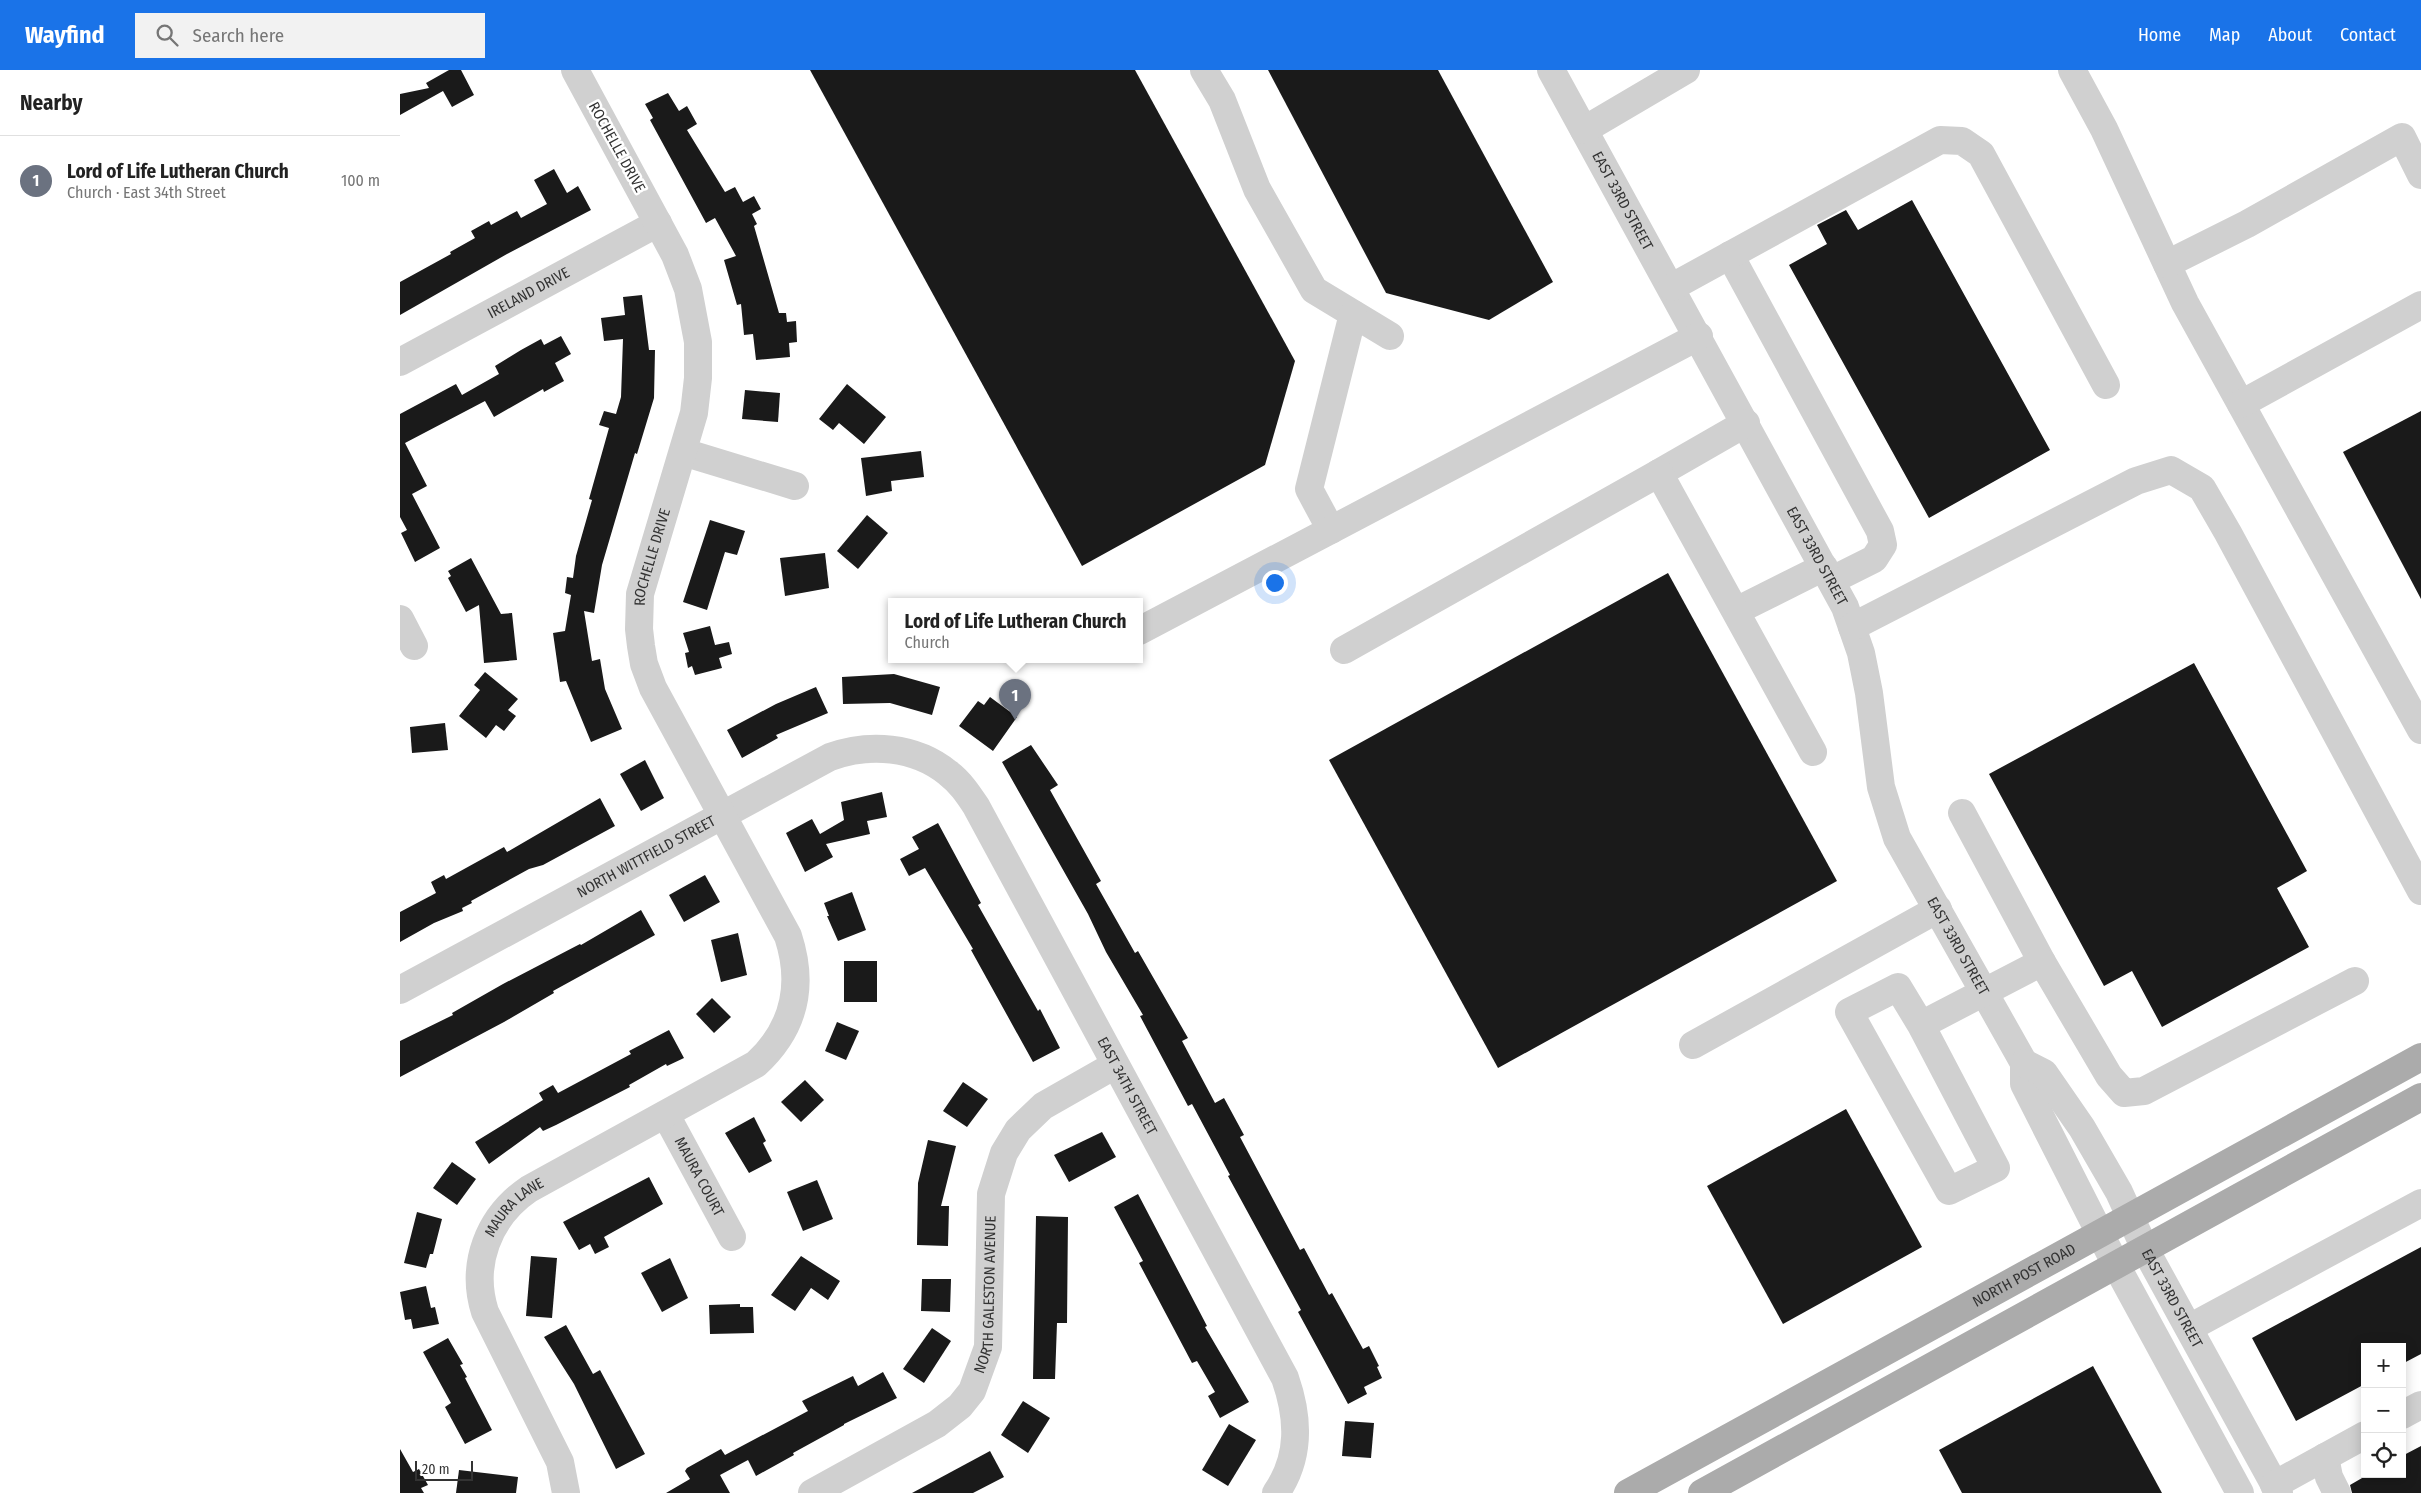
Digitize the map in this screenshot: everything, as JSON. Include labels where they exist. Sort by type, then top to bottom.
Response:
[{"type":"main road","name":"NORTH POST ROAD","points":[[1628,1493],[2421,1056]]},
{"type":"main road","points":[[1702,1493],[2421,1097]]},
{"type":"street","name":"ROCHELLE DRIVE","points":[[575,70],[675,255],[688,289],[698,342],[696,396],[683,452],[644,577],[640,594],[639,629],[644,664],[653,688],[780,920],[793,953],[796,988],[790,1014],[779,1038]]},
{"type":"street","points":[[1204,70],[1222,100],[1257,188],[1314,290],[1390,336]]},
{"type":"street","name":"EAST 33RD STREET","points":[[1551,70],[1699,336],[1846,607],[1861,653],[1869,693],[1881,787],[1898,838],[2024,1062],[2024,1084],[2116,1265],[2240,1493]]},
{"type":"street","points":[[1584,130],[1686,70]]},
{"type":"street","points":[[2072,70],[2104,129],[2185,303],[2421,730]]},
{"type":"street","points":[[2167,264],[2247,224],[2402,137],[2421,175]]},
{"type":"street","points":[[1672,287],[1940,140],[1962,140],[1981,154],[2106,385]]},
{"type":"street","name":"IRELAND DRIVE","points":[[400,362],[658,223]]},
{"type":"street","points":[[1730,255],[1880,531],[1883,546],[1874,559],[1828,574],[1736,612]]},
{"type":"street","points":[[2241,404],[2421,305]]},
{"type":"street","points":[[1331,530],[1309,489],[1353,314]]},
{"type":"street","points":[[1143,629],[1699,336]]},
{"type":"street","points":[[1344,650],[1746,423]]},
{"type":"street","points":[[683,452],[795,486]]},
{"type":"street","points":[[1852,626],[2136,481],[2171,470],[2202,488],[2228,532],[2421,891]]},
{"type":"street","points":[[1659,473],[1813,752]]},
{"type":"street","points":[[400,619],[414,646]]},
{"type":"street","name":"NORTH WITTFIELD STREET","points":[[400,990],[830,757],[861,749],[885,748],[900,751]]},
{"type":"street","name":"EAST 34TH STREET","points":[[900,751],[933,763],[948,773],[976,806],[1285,1378],[1295,1413],[1295,1440],[1291,1458],[1276,1493]]},
{"type":"street","points":[[1962,813],[2042,962],[2109,1076],[2124,1093],[2144,1091],[2355,981]]},
{"type":"street","points":[[1693,1045],[1938,908]]},
{"type":"street","points":[[1921,1025],[2042,962]]},
{"type":"street","points":[[1898,986],[1921,1025],[1996,1168],[1949,1191],[1850,1012],[1898,986]]},
{"type":"street","name":"MAURA LANE","points":[[566,1493],[560,1462],[484,1312],[480,1298],[479,1276],[482,1254],[495,1224],[510,1205],[522,1194],[749,1069],[768,1052],[779,1038]]},
{"type":"street","name":"EAST 33RD STREET","points":[[2024,1062],[2044,1073],[2082,1128],[2130,1216],[2145,1249],[2276,1489]]},
{"type":"street","name":"NORTH GALESTON AVENUE","points":[[812,1493],[937,1424],[960,1406],[972,1391],[988,1347],[992,1194],[1004,1153],[1018,1130],[1043,1106],[1115,1065]]},
{"type":"street","name":"MAURA COURT","points":[[666,1115],[732,1237]]},
{"type":"street","points":[[2189,1328],[2421,1203]]},
{"type":"street","points":[[2406,1413],[2421,1405]]},
{"type":"street","points":[[2276,1489],[2326,1457],[2361,1438]]},
{"type":"street","points":[[2326,1457],[2329,1477],[2337,1493]]},
{"type":"building","points":[[449,70],[461,70],[474,95],[452,107],[443,91],[400,115],[400,94],[429,88],[426,83]]},
{"type":"building","points":[[810,70],[1135,70],[1295,361],[1265,465],[1082,566]]},
{"type":"building","points":[[1268,70],[1438,70],[1553,282],[1489,320],[1386,293]]},
{"type":"building","points":[[668,93],[679,111],[687,106],[697,124],[687,130],[725,192],[735,187],[743,202],[754,196],[761,209],[752,214],[757,224],[754,226],[779,313],[786,313],[787,322],[796,321],[797,342],[789,343],[790,357],[756,360],[753,334],[744,335],[741,304],[737,305],[724,260],[736,256],[715,218],[706,223],[650,120],[653,118],[645,104]]},
{"type":"building","points":[[554,169],[567,193],[578,186],[591,210],[507,254],[400,315],[400,282],[451,254],[450,252],[475,238],[471,231],[489,221],[491,225],[517,211],[521,218],[547,204],[534,180]]},
{"type":"building","points":[[1912,200],[2050,450],[1929,518],[1789,265],[1827,244],[1817,225],[1846,210],[1858,230]]},
{"type":"building","points":[[642,295],[649,350],[655,350],[654,398],[637,454],[635,453],[602,565],[594,613],[584,611],[592,661],[600,659],[605,689],[622,729],[591,742],[566,681],[560,682],[553,633],[565,631],[571,595],[565,593],[567,577],[573,578],[576,556],[592,500],[589,499],[609,428],[599,425],[604,411],[616,414],[621,397],[623,339],[604,341],[601,318],[625,315],[623,297]]},
{"type":"building","points":[[561,336],[571,354],[555,363],[564,381],[544,392],[543,389],[494,417],[485,401],[405,443],[427,486],[412,494],[440,548],[415,562],[401,533],[407,530],[400,517],[400,414],[456,384],[462,395],[499,374],[495,366],[521,350],[541,339],[544,345]]},
{"type":"building","points":[[847,384],[886,417],[864,444],[839,423],[833,430],[819,419]]},
{"type":"building","points":[[745,390],[780,393],[778,422],[742,419]]},
{"type":"building","points":[[2421,411],[2421,599],[2343,452]]},
{"type":"building","points":[[921,451],[924,477],[891,481],[892,491],[866,496],[861,458]]},
{"type":"building","points":[[867,515],[888,533],[858,569],[837,551]]},
{"type":"building","points":[[710,520],[745,531],[737,555],[725,552],[707,610],[683,602]]},
{"type":"building","points":[[825,553],[829,588],[785,596],[780,558]]},
{"type":"building","points":[[471,558],[501,614],[512,613],[517,660],[484,663],[479,605],[466,612],[448,578],[451,576],[448,571]]},
{"type":"building","points":[[1668,573],[1837,881],[1498,1068],[1329,760]]},
{"type":"building","points":[[710,626],[715,645],[729,642],[732,654],[719,658],[722,668],[695,675],[692,666],[688,668],[685,653],[689,652],[683,633]]},
{"type":"building","points":[[2194,663],[2307,871],[2277,888],[2309,947],[2162,1027],[2132,971],[2104,986],[1989,774]]},
{"type":"building","points":[[485,672],[518,699],[508,710],[516,716],[504,731],[496,725],[486,738],[459,716],[480,690],[474,685]]},
{"type":"building","points":[[894,674],[940,687],[932,715],[890,703],[843,704],[842,677]]},
{"type":"building","points":[[816,687],[828,713],[776,735],[778,738],[742,758],[727,730],[776,704]]},
{"type":"building","points":[[990,697],[1017,717],[993,751],[959,726],[978,701],[984,705]]},
{"type":"building","points":[[445,723],[448,750],[412,753],[410,727]]},
{"type":"building","points":[[1031,745],[1058,785],[1050,790],[1101,881],[1096,884],[1135,953],[1138,951],[1188,1038],[1182,1041],[1215,1103],[1224,1098],[1244,1135],[1240,1137],[1300,1250],[1304,1248],[1329,1295],[1332,1293],[1363,1349],[1369,1346],[1379,1366],[1377,1367],[1382,1378],[1364,1387],[1367,1394],[1348,1404],[1298,1312],[1301,1310],[1228,1176],[1230,1175],[1192,1104],[1188,1106],[1140,1016],[1143,1015],[1106,952],[1088,914],[1002,762]]},
{"type":"building","points":[[645,760],[664,798],[641,811],[620,774]]},
{"type":"building","points":[[882,792],[887,817],[867,821],[870,834],[826,844],[833,857],[805,872],[786,833],[812,819],[820,834],[844,820],[841,802]]},
{"type":"building","points":[[600,798],[615,826],[543,865],[529,869],[471,901],[472,903],[462,908],[463,911],[434,923],[400,942],[400,912],[436,893],[431,882],[444,875],[446,879],[504,847],[507,852]]},
{"type":"building","points":[[938,823],[981,903],[978,905],[1038,1011],[1040,1009],[1060,1048],[1033,1062],[971,950],[973,949],[925,868],[909,876],[900,859],[919,849],[912,837]]},
{"type":"building","points":[[705,875],[720,902],[684,922],[669,895]]},
{"type":"building","points":[[852,892],[866,930],[838,941],[827,916],[829,916],[824,903]]},
{"type":"building","points":[[641,910],[655,935],[553,991],[554,993],[504,1022],[400,1077],[400,1041],[453,1015],[452,1013],[503,984],[581,945]]},
{"type":"building","points":[[738,933],[747,975],[721,982],[711,940]]},
{"type":"building","points":[[844,961],[877,961],[877,1002],[844,1002]]},
{"type":"building","points":[[712,998],[731,1017],[714,1033],[696,1014]]},
{"type":"building","points":[[837,1022],[859,1031],[846,1060],[825,1051]]},
{"type":"building","points":[[669,1030],[684,1058],[667,1066],[666,1064],[629,1085],[630,1087],[556,1125],[543,1131],[540,1127],[489,1164],[475,1142],[543,1100],[539,1093],[553,1085],[558,1093],[631,1054],[629,1051]]},
{"type":"building","points":[[805,1080],[824,1100],[801,1122],[781,1102]]},
{"type":"building","points":[[963,1082],[988,1099],[967,1127],[943,1111]]},
{"type":"building","points":[[1846,1109],[1922,1247],[1783,1324],[1707,1186]]},
{"type":"building","points":[[754,1117],[766,1141],[763,1143],[772,1161],[749,1173],[725,1133]]},
{"type":"building","points":[[1102,1132],[1116,1157],[1069,1182],[1054,1155]]},
{"type":"building","points":[[928,1140],[956,1146],[941,1206],[949,1206],[948,1246],[917,1245],[918,1183]]},
{"type":"building","points":[[452,1162],[476,1179],[457,1205],[433,1188]]},
{"type":"building","points":[[649,1177],[663,1204],[604,1237],[609,1247],[595,1254],[590,1244],[579,1250],[563,1222]]},
{"type":"building","points":[[817,1180],[833,1219],[803,1231],[787,1192]]},
{"type":"building","points":[[1138,1194],[1207,1326],[1205,1327],[1249,1402],[1220,1418],[1208,1396],[1215,1392],[1197,1361],[1192,1363],[1139,1263],[1143,1261],[1114,1207]]},
{"type":"building","points":[[417,1212],[442,1219],[433,1254],[430,1254],[426,1268],[404,1263]]},
{"type":"building","points":[[1036,1216],[1068,1217],[1067,1323],[1057,1323],[1055,1379],[1033,1379]]},
{"type":"building","points":[[2421,1247],[2421,1354],[2406,1362],[2406,1343],[2361,1343],[2361,1386],[2296,1421],[2252,1338]]},
{"type":"building","points":[[531,1256],[557,1258],[552,1318],[526,1316]]},
{"type":"building","points":[[801,1256],[840,1281],[828,1300],[811,1288],[795,1311],[771,1295]]},
{"type":"building","points":[[670,1258],[688,1298],[662,1312],[641,1273]]},
{"type":"building","points":[[922,1279],[951,1279],[950,1312],[921,1311]]},
{"type":"building","points":[[426,1286],[431,1308],[435,1307],[439,1324],[413,1329],[411,1319],[405,1320],[400,1292]]},
{"type":"building","points":[[740,1304],[740,1307],[753,1307],[754,1333],[710,1334],[709,1305]]},
{"type":"building","points":[[566,1325],[593,1374],[600,1370],[645,1454],[616,1469],[574,1384],[544,1337]]},
{"type":"building","points":[[932,1328],[951,1341],[924,1383],[903,1369]]},
{"type":"building","points":[[448,1338],[463,1364],[460,1365],[467,1377],[465,1378],[492,1430],[465,1444],[445,1407],[451,1403],[423,1352]]},
{"type":"building","points":[[2093,1366],[2162,1493],[1962,1493],[1939,1450]]},
{"type":"building","points":[[883,1372],[897,1398],[844,1424],[756,1476],[748,1460],[720,1475],[730,1493],[666,1493],[690,1479],[685,1471],[687,1468],[721,1449],[725,1455],[808,1411],[802,1401],[853,1376],[858,1386]]},
{"type":"building","points":[[1023,1401],[1050,1418],[1028,1453],[1001,1435]]},
{"type":"building","points":[[1345,1421],[1374,1423],[1371,1458],[1342,1456]]},
{"type":"building","points":[[1229,1424],[1256,1440],[1228,1486],[1202,1470]]},
{"type":"building","points":[[2421,1446],[2421,1493],[2352,1493],[2350,1485],[2362,1478],[2406,1478],[2406,1454]]},
{"type":"building","points":[[400,1449],[413,1472],[419,1469],[428,1485],[421,1488],[424,1493],[400,1493]]},
{"type":"building","points":[[990,1451],[1004,1477],[973,1493],[912,1493]]},
{"type":"building","points":[[459,1470],[518,1477],[516,1493],[456,1493]]},
{"type":"place","name":"Lord of Life Lutheran Church","points":[[1015,720]]}]
